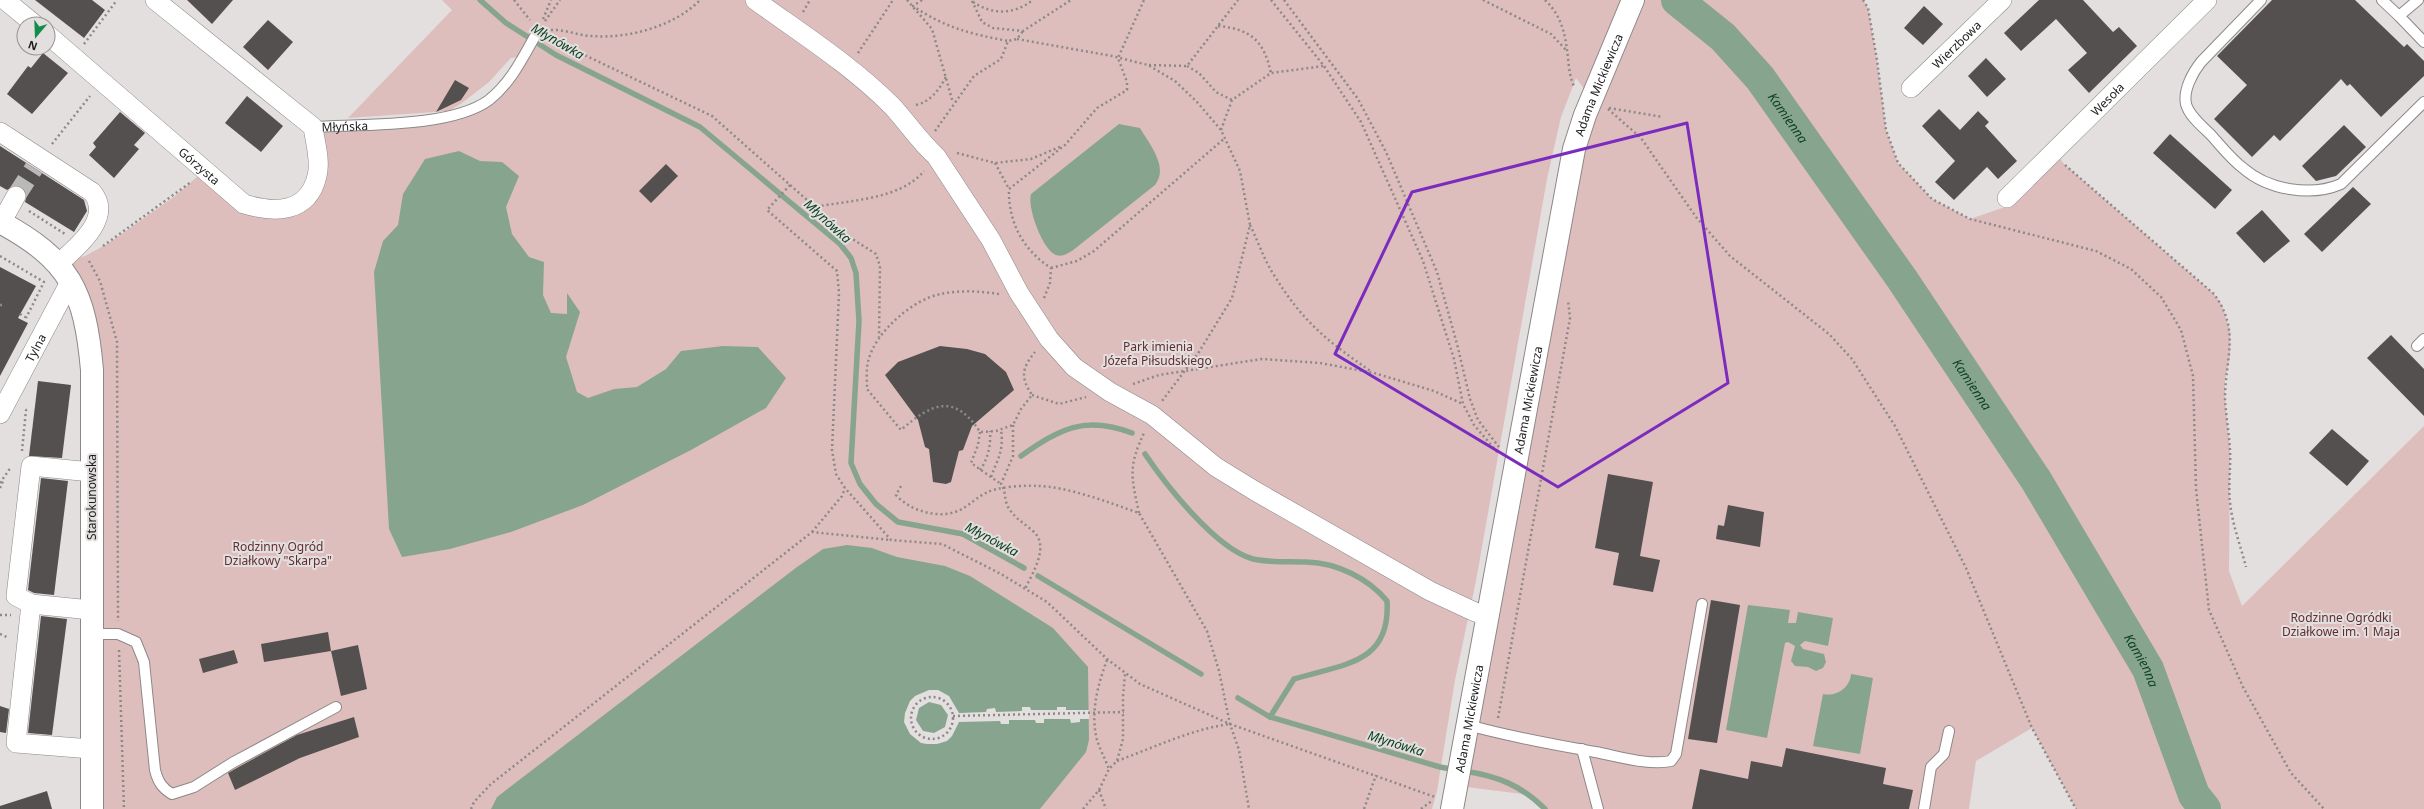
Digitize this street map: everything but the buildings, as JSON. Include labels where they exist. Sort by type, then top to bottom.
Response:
[{"type":"street","points":[[5,0],[24,16]]},
{"type":"street","name":"Młyńska","points":[[155,0],[314,127]]},
{"type":"street","points":[[755,0],[848,68],[939,152],[991,240],[1019,293],[1049,339],[1074,367],[1110,392],[1152,415],[1216,467],[1255,491],[1430,591],[1475,612],[1488,616]]},
{"type":"street","name":"Adama Mickiewicza","points":[[1452,809],[1458,786],[1574,149],[1598,82],[1633,0]]},
{"type":"street","name":"Wierzbowa","points":[[1911,88],[2002,0]]},
{"type":"street","name":"Wesoła","points":[[2007,198],[2207,0]]},
{"type":"street","name":"Górzysta","points":[[56,42],[244,204],[264,210],[283,211],[298,204],[310,192],[317,177],[318,163],[314,127]]},
{"type":"street","points":[[0,132],[37,163],[92,192],[97,199],[99,214],[82,251],[58,264]]},
{"type":"street","points":[[0,223],[15,199]]},
{"type":"street","name":"Starokunowska","points":[[0,223],[46,251],[58,264],[81,303],[90,346],[90,634],[92,809]]},
{"type":"street","name":"Tylna","points":[[0,414],[70,282]]},
{"type":"street","points":[[91,472],[31,466],[16,596],[31,604],[91,610]]},
{"type":"street","points":[[31,604],[16,743],[91,749]]},
{"type":"lane","points":[[2261,0],[2201,62],[2194,71],[2186,92],[2186,104],[2193,116],[2242,168],[2254,177],[2286,188],[2316,191],[2341,184],[2424,102]]},
{"type":"lane","points":[[2382,0],[2424,42]]},
{"type":"lane","points":[[2399,16],[2418,0]]},
{"type":"lane","name":"Młyńska","points":[[314,127],[444,119],[466,112],[489,100],[513,75],[538,31]]},
{"type":"lane","points":[[1468,725],[1496,733],[1582,749],[1661,763],[1671,761],[1676,754],[1702,604]]},
{"type":"lane","points":[[90,634],[118,634],[136,642],[144,662],[157,780],[164,789],[172,794],[194,787],[232,763],[336,707]]},
{"type":"lane","points":[[1924,809],[1931,767],[1944,754],[1949,731]]},
{"type":"lane","points":[[1582,749],[1598,809]]},
{"type":"path","points":[[74,57],[117,0]]},
{"type":"path","points":[[514,0],[538,31],[560,45],[712,116],[815,207],[832,226],[876,254],[880,266],[879,338]]},
{"type":"path","points":[[538,31],[551,0]]},
{"type":"path","points":[[538,31],[560,0]]},
{"type":"path","points":[[538,31],[557,30],[591,36],[617,36],[657,25],[676,17],[700,0]]},
{"type":"path","points":[[848,68],[893,0]]},
{"type":"path","points":[[907,0],[932,29],[953,104]]},
{"type":"path","points":[[912,6],[922,0]]},
{"type":"path","points":[[971,0],[984,9],[998,12],[1013,11],[1032,0]]},
{"type":"path","points":[[971,0],[982,22],[993,28],[1023,32]]},
{"type":"path","points":[[1017,39],[1023,32],[1071,0]]},
{"type":"path","points":[[1010,189],[1065,145],[1097,108],[1127,90],[1126,78],[1120,67],[1118,58],[1144,0]]},
{"type":"path","points":[[1187,66],[1238,0]]},
{"type":"path","points":[[1271,0],[1324,66],[1361,122],[1423,261],[1454,359],[1463,404],[1485,440],[1516,466]]},
{"type":"path","points":[[1284,0],[1358,99],[1386,152],[1437,272],[1458,344],[1470,399],[1478,420],[1516,466]]},
{"type":"path","points":[[1483,0],[1551,34],[1567,51]]},
{"type":"path","points":[[1545,0],[1562,23],[1572,83],[1578,91]]},
{"type":"path","points":[[1863,0],[1868,8],[1877,60],[1886,130],[1898,163],[1932,199],[1970,219],[2096,251],[2131,269],[2161,297],[2181,330],[2193,376],[2196,489],[2209,610],[2243,687],[2291,773],[2324,809]]},
{"type":"path","points":[[912,6],[933,20],[957,30],[1008,41],[1017,39],[1148,65],[1187,66],[1199,73],[1216,92],[1232,100]]},
{"type":"path","points":[[1218,26],[1232,28],[1253,37],[1266,52],[1271,73]]},
{"type":"path","points":[[815,207],[880,196],[898,189],[921,175],[939,152],[953,104],[974,76],[1002,59],[1008,41]]},
{"type":"path","points":[[1148,65],[1175,81],[1197,102],[1225,138],[1240,171],[1250,225],[1273,274],[1304,318],[1328,340],[1374,373]]},
{"type":"path","points":[[1220,130],[1232,100],[1271,73],[1324,66]]},
{"type":"path","points":[[892,107],[915,105],[926,102],[937,92],[946,77]]},
{"type":"path","points":[[37,163],[102,81]]},
{"type":"path","points":[[1604,114],[1607,107]]},
{"type":"path","points":[[1607,107],[1663,117]]},
{"type":"path","points":[[1607,107],[1641,138],[1696,217],[1730,256],[1829,334],[1852,360],[1895,426],[1966,568],[2032,728],[2076,809]]},
{"type":"path","points":[[995,163],[1010,189],[1009,204],[1019,236],[1031,254],[1051,268],[1077,262],[1094,251],[1225,138]]},
{"type":"path","points":[[939,152],[995,163],[1031,159],[1065,145]]},
{"type":"path","points":[[2054,150],[2064,164],[2214,294],[2222,305],[2230,331],[2230,356],[2225,381],[2225,399],[2230,450],[2230,503],[2246,568]]},
{"type":"path","points":[[82,251],[109,243],[175,196],[204,171]]},
{"type":"path","points":[[790,185],[767,210],[837,271],[839,293],[832,450],[836,474],[844,488],[891,540]]},
{"type":"path","points":[[15,199],[71,237],[82,251],[100,281],[117,342],[118,634],[124,809]]},
{"type":"path","points":[[1249,809],[1239,750],[1230,724],[1208,631],[1138,513],[1130,475],[1134,453],[1152,415],[1199,352],[1232,298],[1250,225]]},
{"type":"path","points":[[0,256],[44,282],[26,318]]},
{"type":"path","points":[[1036,318],[1050,283],[1051,268]]},
{"type":"path","points":[[1019,293],[1002,294],[978,291],[940,294],[903,312],[879,338],[868,361],[867,389],[901,430],[921,413],[937,405],[957,408],[972,420],[980,432],[978,445],[970,463],[1001,484],[1004,489],[1005,502],[1010,510],[1034,532],[1040,546],[1040,553],[1025,589]]},
{"type":"path","points":[[1496,733],[1570,318],[1567,295]]},
{"type":"path","points":[[1001,484],[1013,456],[1013,425],[1021,409],[1032,395],[1025,383],[1025,366],[1037,350],[1049,339]]},
{"type":"path","points":[[1184,371],[1262,359],[1320,363],[1374,373],[1434,391],[1463,404]]},
{"type":"path","points":[[22,458],[26,410]]},
{"type":"path","points":[[980,432],[990,432],[1013,425]]},
{"type":"path","points":[[991,477],[998,463],[1003,446],[1001,429]]},
{"type":"path","points":[[980,470],[988,456],[991,441],[990,432]]},
{"type":"path","points":[[0,488],[12,466],[16,466]]},
{"type":"path","points":[[0,482],[4,480]]},
{"type":"path","points":[[901,486],[896,495],[902,502],[929,513],[944,514],[959,510],[989,491],[1037,486],[1091,496],[1138,513]]},
{"type":"path","points":[[471,809],[474,802],[491,784],[812,532],[842,496],[844,488]]},
{"type":"path","points":[[812,532],[942,544],[1047,602],[1107,659],[1140,684],[1230,724],[1438,798],[1421,809]]},
{"type":"path","points":[[1107,659],[1096,689],[1095,714],[1097,739],[1109,769]]},
{"type":"path","points":[[1117,761],[1123,739],[1123,696],[1125,674]]},
{"type":"path","points":[[933,697],[946,702],[953,716],[950,730],[945,735],[931,740],[917,734],[910,721],[914,707],[925,698],[933,697]]},
{"type":"path","points":[[953,716],[1095,714],[1124,712]]},
{"type":"path","points":[[1083,809],[1099,790],[1109,769],[1117,761],[1177,737],[1206,728],[1230,724]]},
{"type":"path","points":[[1364,809],[1376,775]]},
{"type":"path","points":[[1099,790],[1106,809]]},
{"type":"highlighted area","points":[[1687,123],[1728,383],[1558,487],[1335,354],[1412,192]]},
{"type":"green space","name":"Park imienia Józefa Piłsudskiego","points":[[442,0],[1633,0],[1591,98],[1576,78],[1561,117],[1547,179],[1476,581],[1455,680],[1437,791],[1432,809],[92,809],[92,370],[58,264],[85,256],[109,243],[175,196],[204,171],[264,210],[309,192],[313,127],[444,119],[489,100],[523,56],[511,58],[489,82],[449,111],[348,118],[452,10]]},
{"type":"green space","name":"Rodzinne Ogródki Działkowe im. 1 Maja","points":[[1640,0],[1863,0],[1868,8],[1877,60],[1886,130],[1898,163],[1932,199],[1970,219],[2005,207],[2054,150],[2064,164],[2214,294],[2222,305],[2230,331],[2230,356],[2225,381],[2225,399],[2230,450],[2229,571],[2242,606],[2424,426],[2424,809],[2076,809],[2032,728],[1976,761],[1969,809],[1545,809],[1531,795],[1458,786],[1585,115],[1602,104]]},
{"type":"shaded area","points":[[1119,124],[1140,128],[1156,156],[1160,171],[1159,178],[1155,185],[1072,251],[1059,256],[1056,255],[1049,250],[1036,227],[1031,208],[1031,194]]},
{"type":"shaded area","points":[[459,151],[480,161],[502,162],[519,176],[506,207],[512,234],[529,257],[544,262],[543,295],[551,313],[567,314],[567,293],[580,312],[566,357],[577,392],[588,398],[614,389],[637,387],[666,369],[681,351],[723,346],[758,347],[786,378],[766,408],[691,450],[583,505],[511,532],[450,549],[402,557],[389,529],[374,272],[383,241],[398,225],[403,194],[425,159]]},
{"type":"shaded area","points":[[847,545],[872,548],[897,557],[945,566],[970,576],[1053,628],[1088,667],[1089,740],[1086,752],[1040,809],[491,809],[497,797],[797,567],[823,549]]},
{"type":"shaded area","points":[[1748,605],[1790,610],[1788,623],[1796,623],[1798,612],[1833,618],[1828,646],[1805,641],[1800,645],[1803,649],[1824,654],[1826,662],[1823,668],[1816,671],[1808,667],[1795,666],[1791,661],[1795,646],[1788,642],[1785,643],[1767,738],[1726,730]]},
{"type":"shaded area","points":[[1851,674],[1873,678],[1860,754],[1813,746],[1823,694],[1833,694],[1842,690],[1848,683]]},
{"type":"pier","points":[[929,690],[938,690],[949,696],[959,713],[986,712],[987,709],[995,708],[996,712],[1022,711],[1022,707],[1030,707],[1031,710],[1057,710],[1057,707],[1066,707],[1066,710],[1089,710],[1089,719],[1080,719],[1080,722],[1071,723],[1070,719],[1044,719],[1044,723],[1036,723],[1035,720],[1009,720],[1009,724],[1001,724],[1000,721],[959,722],[952,736],[947,741],[937,744],[927,744],[921,743],[910,734],[904,722],[905,713],[910,701],[915,696]],"holes":[[[929,702],[941,705],[948,715],[945,727],[934,733],[923,731],[916,720],[919,708]]]},
{"type":"waterway","name":"Młynówka","points":[[480,0],[506,23],[556,55],[700,127],[840,244],[851,258],[856,273],[859,321],[851,463],[860,484],[876,504],[898,522],[963,534],[1024,568]]},
{"type":"waterway","name":"Kamienna","points":[[1677,0],[1723,37],[1760,78],[1902,279],[2036,480],[2148,669],[2194,795],[2205,809]]},
{"type":"waterway","points":[[1021,456],[1048,438],[1061,432],[1086,425],[1100,425],[1132,433]]},
{"type":"waterway","points":[[1145,454],[1179,498],[1208,530],[1223,543],[1239,553],[1253,559],[1260,560],[1329,565],[1351,573],[1371,585],[1387,601],[1386,622],[1381,638],[1372,649],[1360,658],[1346,664],[1294,679],[1270,717]]},
{"type":"waterway","points":[[963,534],[971,526]]},
{"type":"waterway","name":"Młynówka","points":[[1038,576],[1201,674]]},
{"type":"waterway","name":"Młynówka","points":[[1238,698],[1270,717],[1440,767],[1456,770]]},
{"type":"waterway","name":"Młynówka","points":[[1464,771],[1476,773],[1508,783],[1527,794],[1545,809]]},
{"type":"tunnel","points":[[16,196],[34,168]]},
{"type":"park label","name":"Rodzinny Ogród Działkowy \"Skarpa\"","points":[[278,553]]}]
